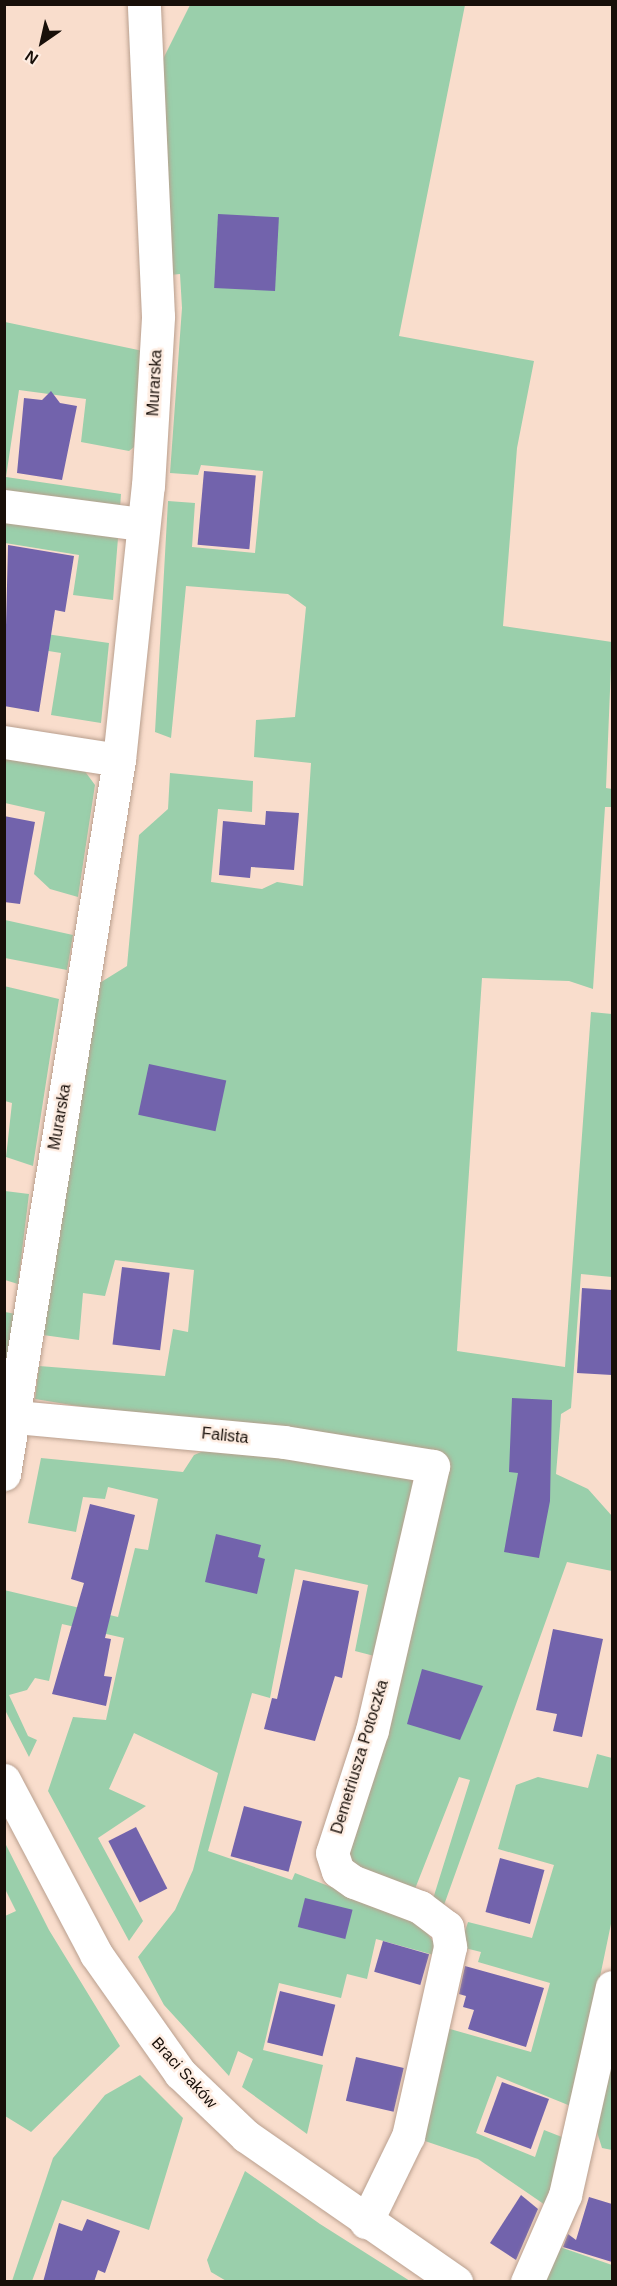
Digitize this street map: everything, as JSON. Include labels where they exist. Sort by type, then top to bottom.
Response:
[{"type":"street","name":"Murarska","points":[[4,1474],[16,1417],[119,760],[158,316],[144,4]]},
{"type":"street","points":[[4,506],[141,524]]},
{"type":"street","points":[[4,742],[119,760]]},
{"type":"street","name":"Falista","points":[[16,1417],[284,1443],[433,1466]]},
{"type":"street","name":"Demetriusza Potoczka","points":[[366,2222],[408,2136],[450,1947],[447,1927],[420,1907],[354,1882],[338,1871],[332,1853],[372,1730],[433,1466]]},
{"type":"street","name":"Braci Saków","points":[[4,1780],[96,1954],[153,2041],[246,2136],[366,2222],[456,2282]]},
{"type":"street","points":[[527,2282],[565,2195],[612,1987]]},
{"type":"green space","points":[[190,5],[465,5],[399,336],[534,361],[517,448],[503,626],[612,642],[606,788],[612,789],[612,807],[605,807],[593,989],[569,981],[482,978],[457,1351],[565,1367],[591,1012],[612,1014],[612,1277],[581,1274],[571,1408],[561,1414],[556,1474],[588,1489],[612,1516],[612,1571],[567,1562],[444,1905],[432,1902],[470,1780],[459,1777],[413,1894],[346,1869],[339,1854],[441,1466],[35,1399],[39,1366],[165,1376],[173,1329],[188,1332],[194,1270],[115,1260],[105,1296],[83,1293],[79,1340],[43,1335],[98,984],[127,966],[139,835],[168,809],[170,773],[253,781],[252,812],[218,809],[211,882],[262,889],[277,882],[303,886],[311,763],[254,757],[256,720],[295,717],[306,607],[288,594],[186,586],[171,738],[155,732],[168,501],[195,503],[192,547],[255,553],[263,471],[201,465],[198,475],[170,473],[182,308],[180,274],[170,275],[161,63]]},
{"type":"green space","points":[[5,322],[143,351],[134,447],[129,451],[81,442],[86,399],[19,390],[6,477],[121,494],[120,508],[5,493]]},
{"type":"green space","points":[[4,514],[107,529],[118,538],[113,600],[73,595],[79,555],[5,543]]},
{"type":"green space","points":[[4,628],[109,643],[101,723],[51,715],[61,653],[5,644]]},
{"type":"green space","points":[[4,754],[81,766],[95,785],[78,897],[50,889],[34,874],[45,812],[5,803]]},
{"type":"green space","points":[[5,920],[73,935],[67,970],[5,958]]},
{"type":"green space","points":[[4,986],[59,999],[33,1166],[6,1157],[12,1103],[5,1101]]},
{"type":"green space","points":[[5,1191],[29,1194],[18,1284],[5,1280]]},
{"type":"green space","points":[[5,1312],[16,1314],[5,1370]]},
{"type":"green space","points":[[220,1444],[426,1472],[382,1658],[355,1651],[368,1585],[295,1569],[270,1698],[252,1693],[208,1851],[292,1880],[295,1873],[419,1921],[439,1950],[434,1955],[376,1939],[367,1979],[347,1974],[341,1998],[279,1983],[263,2050],[323,2065],[307,2134],[242,2087],[253,2059],[238,2051],[229,2076],[164,2005],[138,1957],[175,1910],[193,1870],[218,1773],[134,1733],[109,1789],[146,1806],[98,1838],[143,1921],[129,1941],[48,1791],[73,1717],[106,1720],[124,1638],[62,1624],[49,1681],[35,1678],[27,1690],[9,1695],[28,1736],[37,1740],[29,1757],[5,1710],[4,1590],[118,1617],[135,1548],[148,1550],[158,1499],[108,1487],[105,1499],[83,1497],[76,1532],[28,1523],[41,1458],[183,1472],[194,1455]]},
{"type":"green space","points":[[597,1754],[612,1758],[612,1919],[573,2107],[497,2076],[476,2133],[535,2157],[544,2130],[567,2139],[551,2209],[478,2159],[419,2139],[443,2027],[531,2052],[550,1983],[478,1962],[481,1952],[461,1947],[468,1922],[532,1938],[554,1865],[498,1849],[516,1785],[538,1777],[588,1788]]},
{"type":"green space","points":[[4,1841],[49,1930],[120,2046],[31,2132],[5,2116],[5,1916],[16,1911],[5,1889]]},
{"type":"green space","points":[[612,2024],[612,2150],[602,2148],[593,2119]]},
{"type":"green space","points":[[140,2075],[183,2118],[149,2230],[62,2200],[32,2281],[12,2281],[53,2158],[105,2095]]},
{"type":"green space","points":[[245,2171],[320,2224],[410,2281],[228,2282],[211,2272],[207,2260]]},
{"type":"green space","points":[[557,2246],[612,2265],[612,2281],[544,2282]]},
{"type":"building","points":[[218,214],[279,217],[275,291],[214,288]]},
{"type":"building","points":[[51,391],[60,403],[77,406],[62,480],[17,473],[24,398],[42,400]]},
{"type":"building","points":[[204,471],[256,476],[249,549],[198,545]]},
{"type":"building","points":[[8,545],[74,556],[65,612],[55,610],[39,712],[4,706]]},
{"type":"building","points":[[266,811],[299,813],[294,870],[251,867],[250,878],[219,875],[223,821],[265,825]]},
{"type":"building","points":[[4,816],[35,822],[20,904],[4,902]]},
{"type":"building","points":[[149,1064],[226,1080],[215,1131],[138,1115]]},
{"type":"building","points":[[122,1267],[170,1273],[160,1350],[112,1344]]},
{"type":"building","points":[[582,1288],[612,1290],[612,1375],[577,1373]]},
{"type":"building","points":[[512,1398],[552,1400],[550,1501],[539,1558],[504,1552],[518,1473],[509,1472]]},
{"type":"building","points":[[90,1504],[135,1515],[105,1638],[111,1639],[104,1676],[112,1677],[106,1706],[52,1694],[84,1583],[71,1579]]},
{"type":"building","points":[[216,1534],[261,1545],[258,1557],[265,1559],[257,1594],[205,1582]]},
{"type":"building","points":[[303,1580],[359,1591],[342,1678],[335,1676],[315,1741],[264,1729],[272,1698],[277,1699]]},
{"type":"building","points":[[553,1629],[603,1639],[582,1737],[553,1731],[557,1714],[536,1710]]},
{"type":"building","points":[[422,1669],[483,1686],[460,1740],[407,1724]]},
{"type":"building","points":[[244,1806],[302,1822],[288,1872],[231,1856]]},
{"type":"building","points":[[136,1827],[167,1888],[140,1903],[108,1841]]},
{"type":"building","points":[[500,1858],[544,1870],[530,1924],[486,1912]]},
{"type":"building","points":[[305,1898],[353,1910],[345,1939],[298,1927]]},
{"type":"building","points":[[383,1941],[429,1954],[420,1985],[374,1972]]},
{"type":"building","points":[[465,1966],[544,1988],[526,2047],[468,2029],[474,2010],[463,2007],[466,1996],[459,1994]]},
{"type":"building","points":[[280,1991],[335,2005],[322,2056],[267,2042]]},
{"type":"building","points":[[356,2057],[404,2068],[394,2112],[346,2101]]},
{"type":"building","points":[[502,2082],[549,2099],[531,2149],[484,2132]]},
{"type":"building","points":[[521,2195],[538,2209],[516,2260],[490,2243]]},
{"type":"building","points":[[589,2197],[612,2204],[612,2262],[563,2247],[568,2234],[576,2240]]},
{"type":"building","points":[[87,2219],[120,2231],[105,2273],[98,2270],[94,2282],[43,2282],[59,2223],[82,2231]]}]
